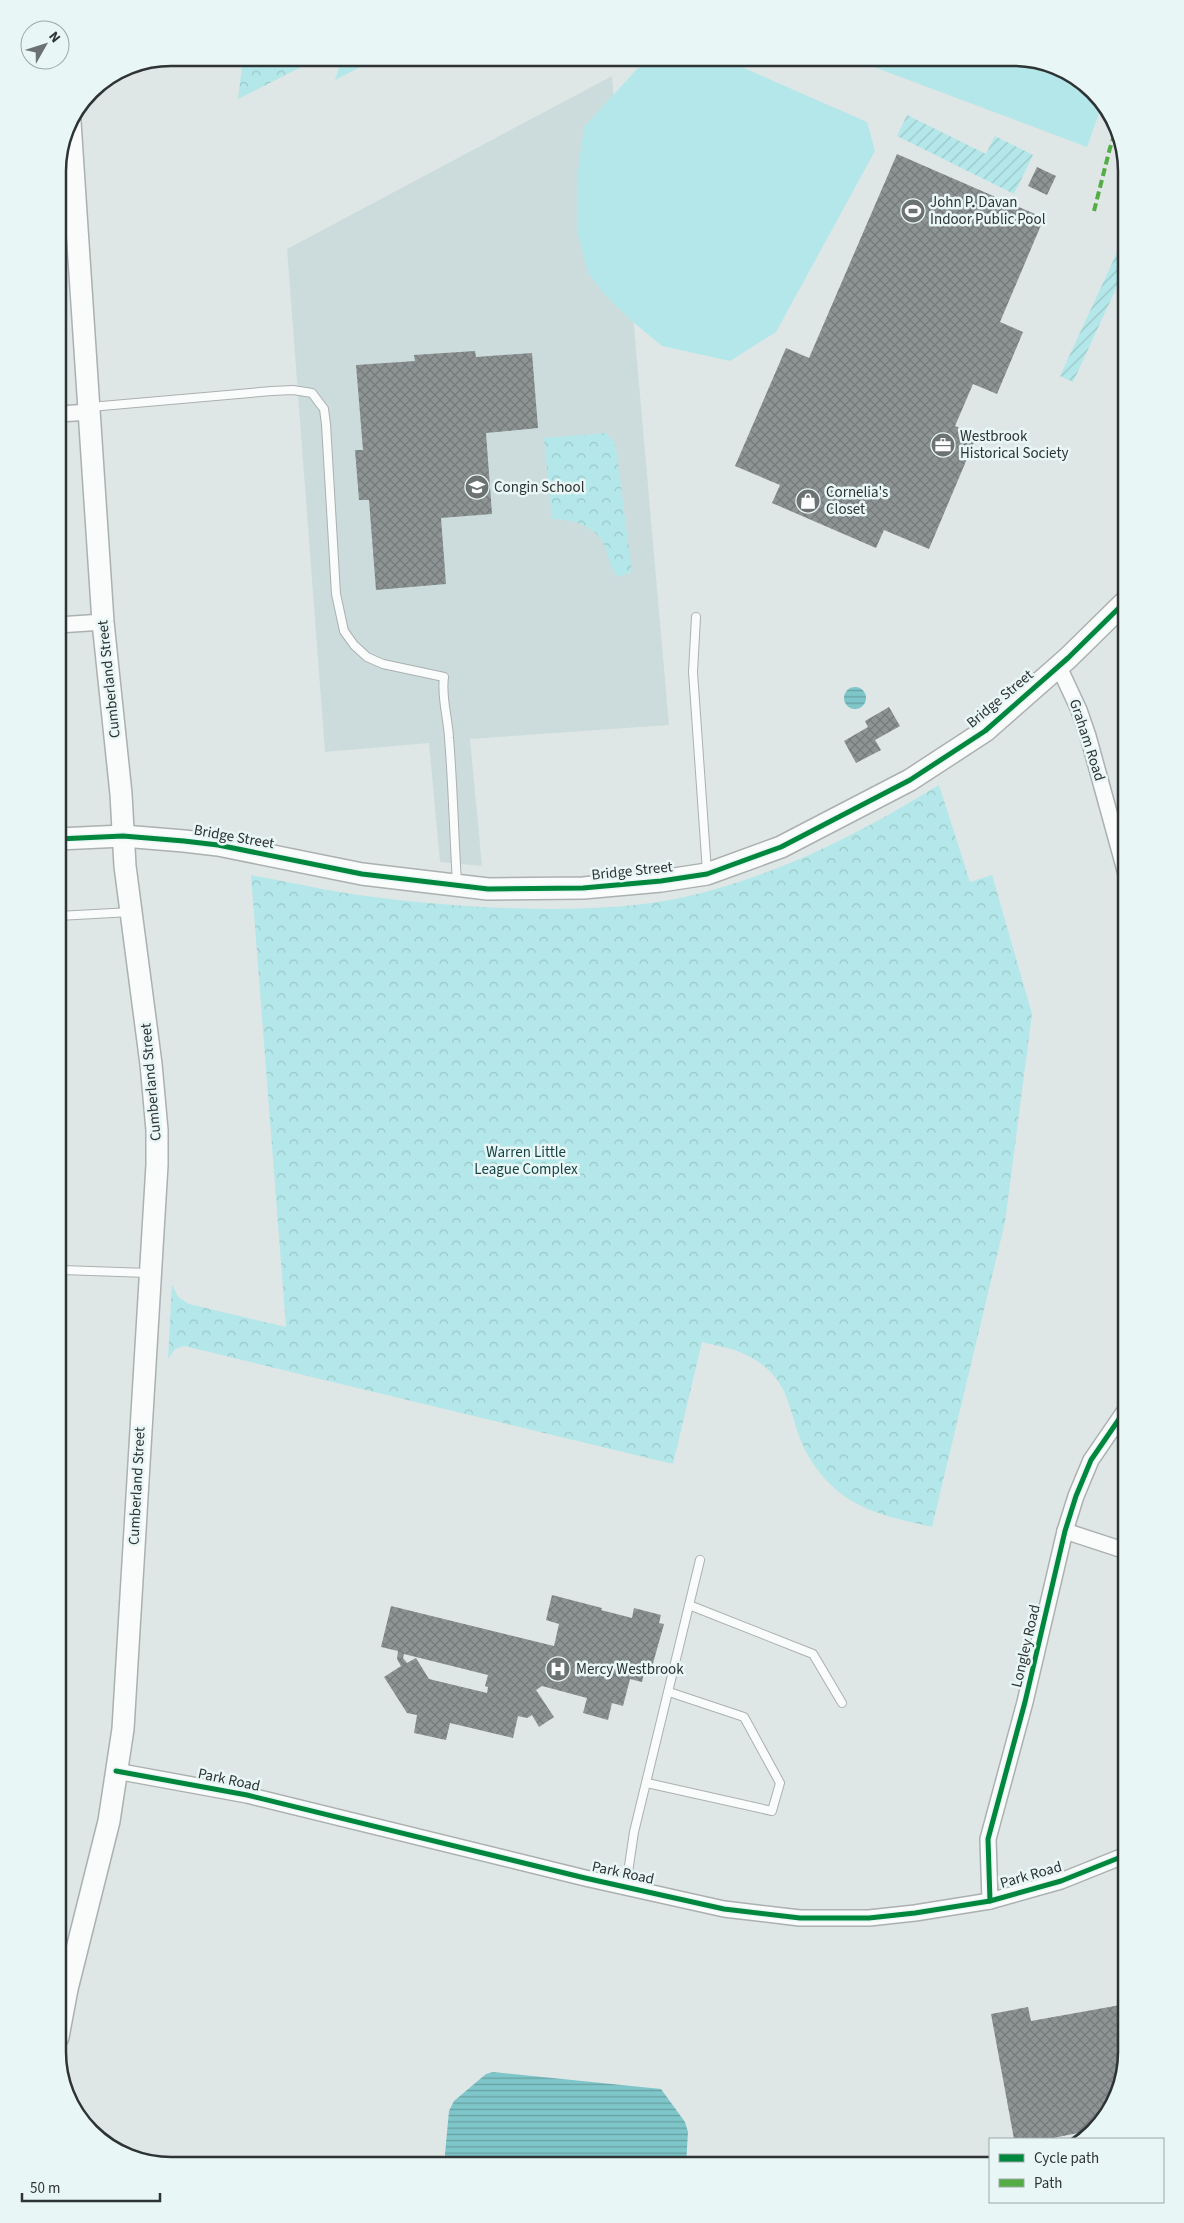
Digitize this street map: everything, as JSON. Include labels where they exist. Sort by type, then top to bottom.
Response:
[{"type":"main road","name":"Cumberland Street","points":[[66,1994],[109,1821],[123,1729],[157,1165],[157,1130],[151,1064],[131,912],[103,622],[71,140]]},
{"type":"main road","name":"Bridge Street","points":[[66,840],[124,836],[218,845],[362,874],[488,889],[583,888],[660,881],[707,874],[781,847],[910,780],[985,731],[1118,609]]},
{"type":"street","points":[[66,413],[90,409]]},
{"type":"street","points":[[66,624],[103,622]]},
{"type":"street","name":"Graham Road","points":[[1058,665],[1079,710],[1088,736],[1118,845]]},
{"type":"street","name":"Longley Road","points":[[990,1900],[988,1839],[1026,1702],[1065,1531],[1076,1496],[1091,1460],[1118,1421]]},
{"type":"street","points":[[1065,1531],[1118,1548]]},
{"type":"street","name":"Park Road","points":[[116,1771],[248,1796],[585,1878],[724,1909],[800,1918],[869,1918],[915,1914],[990,1900],[1061,1880],[1118,1858]]},
{"type":"lane","points":[[90,409],[294,390],[312,393],[324,408],[336,594],[344,631],[354,645],[367,657],[383,664],[444,677],[442,694],[446,708],[449,738],[457,885]]},
{"type":"lane","points":[[696,617],[693,672],[707,874]]},
{"type":"lane","points":[[66,916],[131,912]]},
{"type":"lane","points":[[66,1270],[150,1273]]},
{"type":"lane","points":[[626,1886],[634,1832],[700,1560]]},
{"type":"lane","points":[[689,1605],[813,1654],[842,1703]]},
{"type":"lane","points":[[647,1783],[772,1811],[780,1783],[744,1717],[669,1692]]},
{"type":"shaded area","name":"Congin School","points":[[612,76],[669,725],[470,739],[482,866],[440,862],[429,743],[325,752],[287,249]]},
{"type":"shaded area","points":[[855,687],[865,694],[866,698],[859,708],[855,709],[845,702],[844,698],[851,688]]},
{"type":"shaded area","points":[[493,2072],[661,2089],[685,2122],[688,2132],[686,2157],[445,2157],[449,2111],[454,2101],[486,2074]]},
{"type":"green space","points":[[242,66],[303,66],[238,99]]},
{"type":"green space","points":[[339,66],[362,66],[335,80]]},
{"type":"green space","points":[[642,66],[739,66],[867,122],[875,151],[776,332],[730,361],[662,346],[606,296],[588,273],[577,230],[578,172],[584,127]]},
{"type":"green space","points":[[871,66],[1019,66],[1046,72],[1059,77],[1082,92],[1099,112],[1087,147]]},
{"type":"green space","points":[[907,115],[986,154],[995,136],[1033,155],[1014,194],[897,136]]},
{"type":"green space","points":[[1118,250],[1118,284],[1073,382],[1060,376]]},
{"type":"green space","points":[[606,433],[616,448],[632,572],[618,577],[612,568],[602,541],[591,529],[576,522],[552,519],[544,438]]},
{"type":"green space","name":"Warren Little League Complex","points":[[939,785],[970,882],[992,875],[1032,1014],[1005,1222],[932,1527],[872,1511],[840,1493],[822,1476],[812,1463],[801,1441],[784,1392],[770,1372],[760,1363],[741,1353],[702,1342],[673,1464],[184,1346],[175,1349],[168,1359],[172,1284],[178,1297],[189,1304],[286,1327],[251,875],[351,894],[454,905],[561,909],[616,907],[653,903],[722,887],[755,877],[787,864],[818,851],[880,820]]},
{"type":"building","points":[[897,154],[1044,218],[1000,322],[1023,332],[997,394],[973,384],[955,426],[977,435],[929,549],[884,530],[876,548],[772,503],[780,485],[735,466],[786,348],[809,358]]},
{"type":"building","points":[[1037,167],[1056,176],[1047,195],[1028,186]]},
{"type":"building","points":[[475,351],[476,357],[532,353],[538,428],[486,433],[492,514],[441,518],[446,584],[376,590],[369,500],[359,500],[355,450],[363,450],[356,365],[415,361],[414,355]]},
{"type":"building","points":[[889,707],[900,726],[875,740],[881,750],[856,763],[844,741],[868,727],[865,721]]},
{"type":"building","name":"Mercy Westbrook","points":[[552,1595],[632,1618],[634,1608],[661,1615],[659,1623],[664,1624],[650,1674],[644,1673],[642,1682],[630,1679],[623,1706],[612,1703],[608,1720],[583,1713],[587,1698],[542,1686],[536,1690],[554,1717],[539,1727],[532,1715],[527,1718],[518,1716],[513,1738],[450,1723],[446,1740],[414,1733],[417,1715],[407,1713],[384,1677],[401,1666],[397,1659],[398,1651],[381,1647],[391,1606],[554,1646],[559,1624],[546,1620]],"holes":[[[404,1654],[488,1675],[485,1686],[488,1687],[487,1693],[429,1679],[416,1658],[407,1663],[403,1658]]]},
{"type":"building","points":[[1118,2005],[1118,2052],[1114,2079],[1110,2092],[1100,2110],[1080,2133],[1053,2138],[1014,2138],[991,2014],[1028,2007],[1031,2021]]},
{"type":"marked path","points":[[1094,211],[1113,140]]},
{"type":"cycle path","points":[[66,839],[123,836],[218,845],[362,874],[488,889],[583,888],[661,881],[707,874],[781,847],[910,780],[985,731],[1068,658],[1118,609]]},
{"type":"cycle path","points":[[990,1901],[988,1839],[1025,1702],[1065,1531],[1076,1496],[1091,1460],[1118,1421]]},
{"type":"cycle path","points":[[116,1771],[247,1795],[585,1878],[724,1909],[800,1918],[869,1918],[990,1901],[1061,1881],[1118,1858]]},
{"type":"place","name":"John P. Davan Indoor Public Pool","points":[[913,211]]},
{"type":"place","name":"Westbrook Historical Society","points":[[943,445]]},
{"type":"place","name":"Congin School","points":[[477,487]]},
{"type":"place","name":"Cornelia's Closet","points":[[808,501]]},
{"type":"place","name":"Mercy Westbrook","points":[[558,1669]]}]
